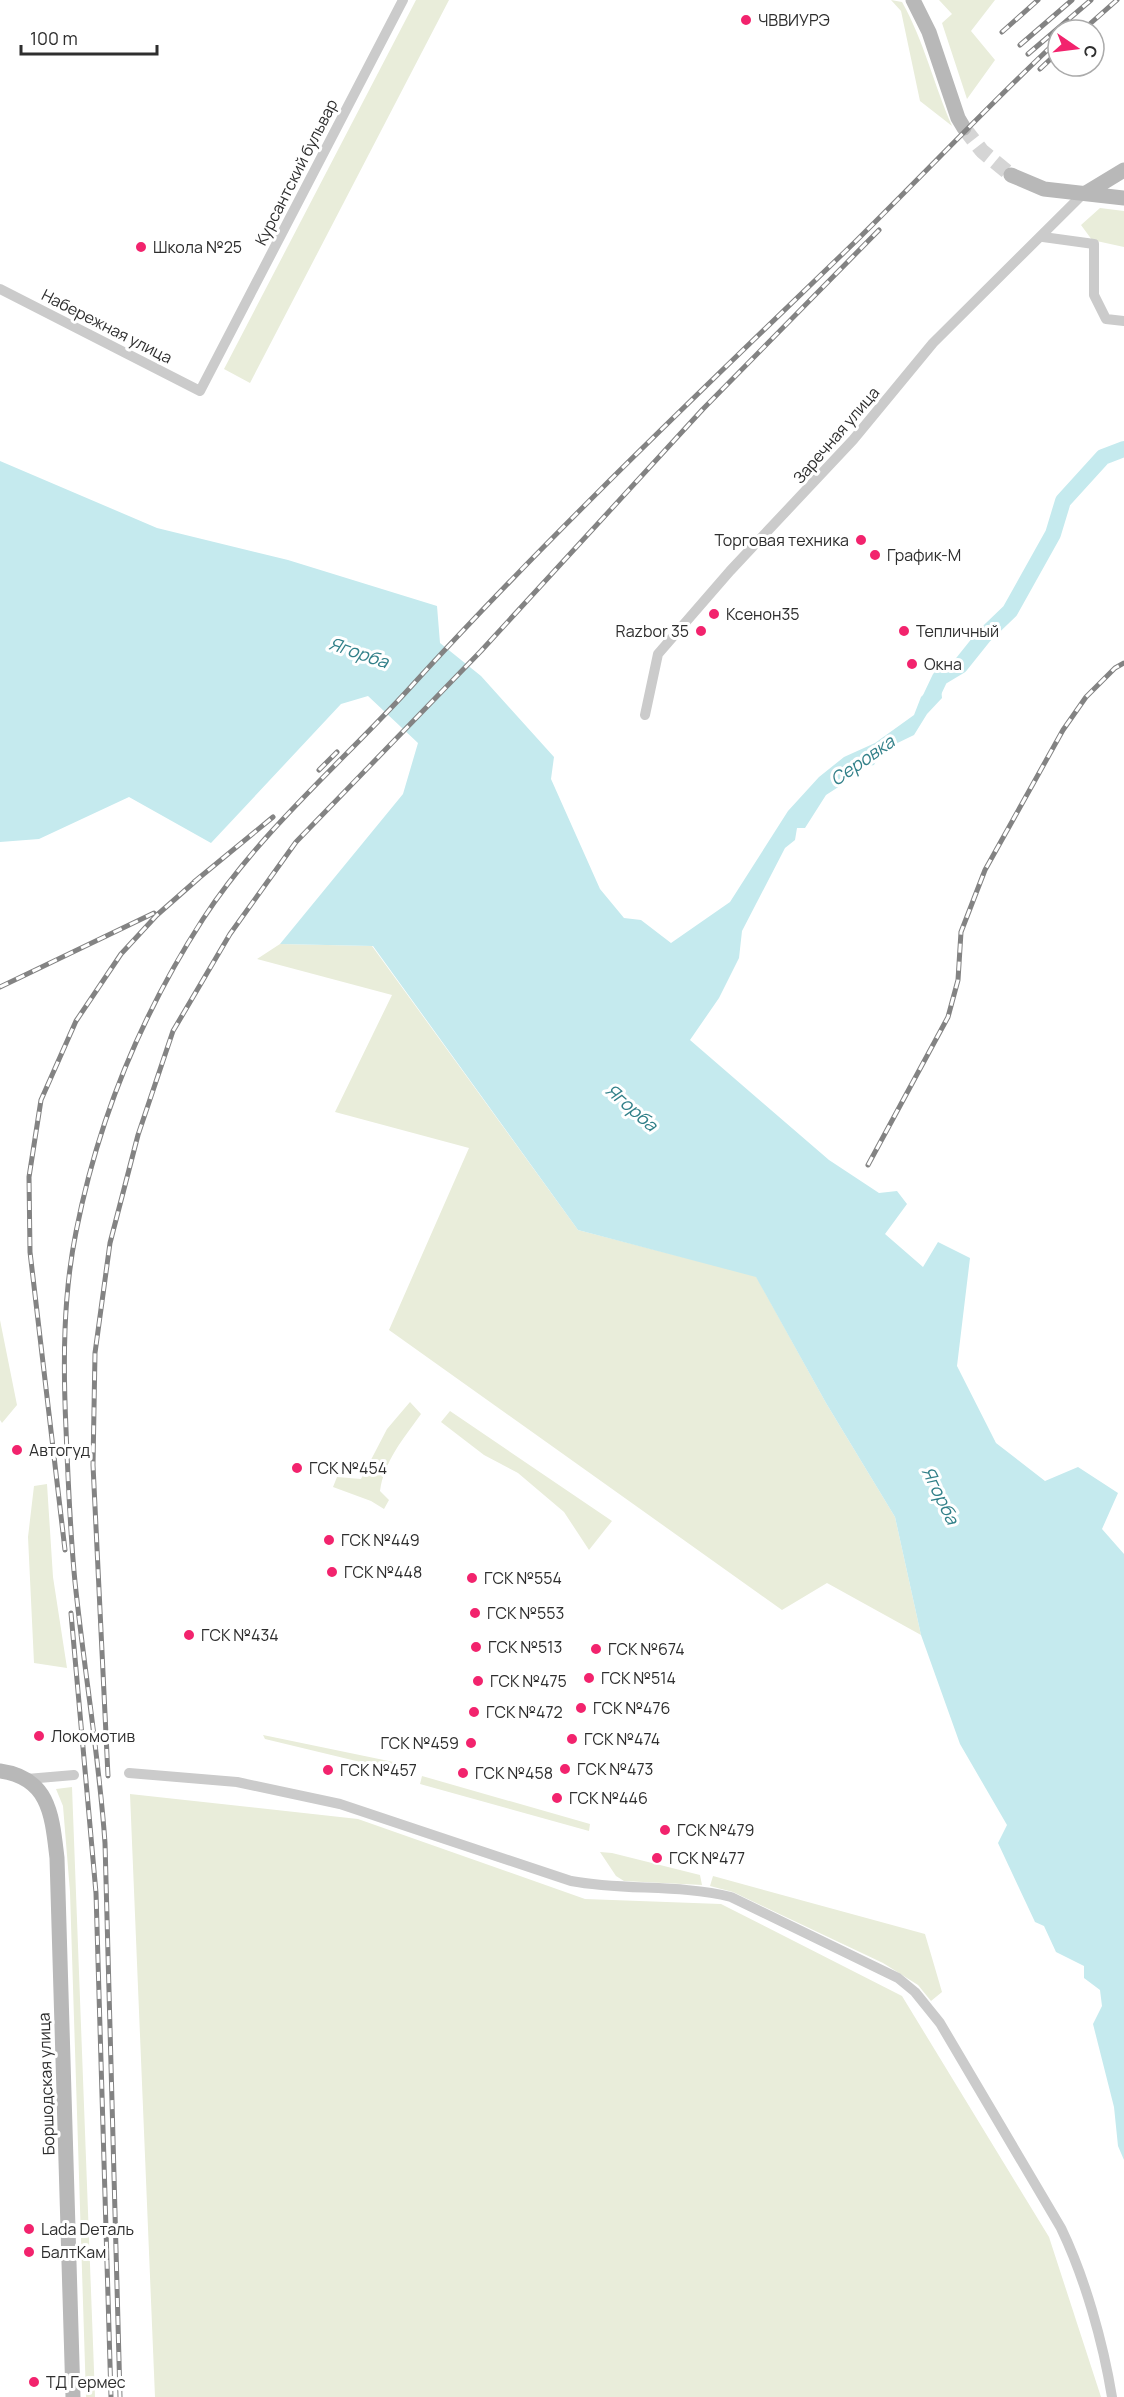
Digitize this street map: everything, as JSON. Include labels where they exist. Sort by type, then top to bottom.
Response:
[{"type":"street","name":"Курсантский бульвар","points":[[200,391],[403,0]]},
{"type":"street","points":[[913,0],[929,32],[958,118],[964,128]]},
{"type":"street","points":[[1083,194],[1097,189],[1124,170]]},
{"type":"street","points":[[1011,175],[1044,189],[1124,198]]},
{"type":"street","name":"Заречная улица","points":[[645,715],[658,654],[730,571],[853,440],[933,343],[1043,237],[1083,194]]},
{"type":"street","points":[[1043,237],[1094,244],[1094,295],[1106,319],[1124,321]]},
{"type":"street","name":"Набережная улица","points":[[0,288],[200,391]]},
{"type":"street","points":[[0,1771],[14,1773],[27,1779],[74,1775]]},
{"type":"street","points":[[129,1773],[237,1782],[340,1804],[571,1881],[600,1886],[706,1891],[731,1897],[898,1978],[915,1992],[940,2023],[1062,2228],[1073,2253],[1108,2370],[1112,2397]]},
{"type":"street","name":"Боршодская улица","points":[[27,1779],[46,1801],[53,1825],[57,1858],[73,2397]]},
{"type":"green space","points":[[416,0],[449,0],[250,383],[224,369]]},
{"type":"green space","points":[[891,0],[902,2],[910,17],[952,126],[920,101],[901,11]]},
{"type":"green space","points":[[939,0],[995,0],[971,31],[995,60],[967,99],[942,23],[952,14]]},
{"type":"green space","points":[[1100,208],[1124,211],[1124,247],[1092,240],[1081,225]]},
{"type":"green space","points":[[280,944],[372,946],[578,1230],[756,1276],[826,1403],[895,1517],[921,1635],[827,1583],[782,1610],[389,1330],[469,1148],[335,1112],[392,995],[257,959]]},
{"type":"green space","points":[[0,1320],[17,1405],[2,1423],[0,1420]]},
{"type":"green space","points":[[410,1402],[421,1414],[390,1460],[382,1480],[380,1491],[389,1500],[384,1509],[371,1501],[333,1487],[337,1477],[361,1479],[387,1429]]},
{"type":"green space","points":[[450,1411],[612,1521],[589,1550],[564,1512],[518,1473],[484,1455],[441,1422]]},
{"type":"green space","points":[[47,1484],[53,1577],[67,1668],[34,1663],[28,1537],[34,1486]]},
{"type":"green space","points":[[263,1735],[408,1765],[406,1773],[265,1739]]},
{"type":"green space","points":[[422,1776],[590,1824],[589,1831],[420,1784]]},
{"type":"green space","points":[[72,1787],[95,2397],[86,2397],[70,1892],[63,1806],[56,1789]]},
{"type":"green space","points":[[130,1794],[358,1819],[585,1899],[721,1904],[902,1996],[1049,2237],[1101,2397],[155,2397]]},
{"type":"green space","points":[[600,1852],[700,1875],[702,1885],[624,1881],[616,1876]]},
{"type":"green space","points":[[713,1876],[925,1934],[942,1992],[931,2001],[918,1985],[883,1963],[733,1892],[710,1886]]},
{"type":"water","name":"Ягорба","points":[[0,461],[157,528],[288,560],[437,606],[440,643],[481,676],[554,757],[551,779],[600,889],[624,918],[641,920],[671,943],[730,902],[788,811],[819,777],[844,757],[875,743],[914,715],[921,697],[940,678],[942,698],[927,714],[914,735],[881,751],[874,765],[849,770],[843,784],[826,795],[805,828],[797,828],[795,840],[785,848],[742,931],[739,958],[719,998],[690,1040],[829,1160],[879,1193],[897,1191],[907,1204],[885,1234],[923,1267],[938,1242],[970,1258],[957,1366],[996,1443],[1045,1481],[1078,1467],[1118,1493],[1102,1529],[1124,1554],[1124,2160],[1118,2146],[1114,2107],[1093,2024],[1102,2006],[1100,1990],[1084,1978],[1084,1966],[1056,1952],[1044,1926],[1035,1922],[998,1843],[1007,1825],[960,1744],[921,1635],[895,1517],[826,1403],[756,1277],[578,1230],[373,946],[280,944],[403,794],[418,743],[368,696],[341,704],[211,843],[129,797],[39,839],[0,842]]},
{"type":"waterway","name":"Серовка","points":[[931,697],[940,678],[960,666],[984,636],[1010,611],[1053,534],[1063,501],[1103,457],[1124,449]]},
{"type":"tunnel","points":[[964,128],[982,151],[1011,175]]},
{"type":"railway","points":[[1002,32],[1038,0]]},
{"type":"railway","points":[[1020,45],[1072,0]]},
{"type":"railway","points":[[1028,54],[1091,0]]},
{"type":"railway","points":[[1097,18],[1117,0]]},
{"type":"railway","points":[[120,2397],[105,1843],[73,1563],[64,1355],[66,1305],[76,1232],[96,1149],[124,1070],[160,993],[203,919],[225,888],[274,829],[572,518],[1046,52]]},
{"type":"railway","points":[[1040,69],[1046,63]]},
{"type":"railway","points":[[108,1776],[93,1465],[95,1353],[110,1243],[138,1135],[173,1031],[230,934],[296,842],[481,651],[703,409],[879,230]]},
{"type":"railway","points":[[868,1165],[948,1017],[958,980],[961,932],[985,870],[1063,730],[1086,697],[1115,668],[1124,663]]},
{"type":"railway","points":[[319,770],[337,752]]},
{"type":"railway","points":[[194,882],[273,817]]},
{"type":"railway","points":[[65,1550],[30,1252],[29,1177],[41,1100],[76,1021],[121,954],[157,915],[199,878]]},
{"type":"railway","points":[[0,987],[154,913]]},
{"type":"railway","points":[[71,1613],[96,1893],[111,2397]]},
{"type":"place","name":"ЧВВИУРЭ","points":[[746,20]]},
{"type":"place","name":"Школа №25","points":[[141,247]]},
{"type":"place","name":"Торговая техника","points":[[861,540]]},
{"type":"place","name":"График-М","points":[[875,555]]},
{"type":"place","name":"Ксенон35","points":[[714,614]]},
{"type":"place","name":"Razbor 35","points":[[701,631]]},
{"type":"place","name":"Тепличный","points":[[904,631]]},
{"type":"place","name":"Окна","points":[[912,664]]},
{"type":"place","name":"Автогуд","points":[[17,1450]]},
{"type":"place","name":"ГСК №454","points":[[297,1468]]},
{"type":"place","name":"ГСК №449","points":[[329,1540]]},
{"type":"place","name":"ГСК №448","points":[[332,1572]]},
{"type":"place","name":"ГСК №554","points":[[472,1578]]},
{"type":"place","name":"ГСК №553","points":[[475,1613]]},
{"type":"place","name":"ГСК №434","points":[[189,1635]]},
{"type":"place","name":"ГСК №513","points":[[476,1647]]},
{"type":"place","name":"ГСК №674","points":[[596,1649]]},
{"type":"place","name":"ГСК №514","points":[[589,1678]]},
{"type":"place","name":"ГСК №475","points":[[478,1681]]},
{"type":"place","name":"ГСК №476","points":[[581,1708]]},
{"type":"place","name":"ГСК №472","points":[[474,1712]]},
{"type":"place","name":"Локомотив","points":[[39,1736]]},
{"type":"place","name":"ГСК №474","points":[[572,1739]]},
{"type":"place","name":"ГСК №459","points":[[471,1743]]},
{"type":"place","name":"ГСК №473","points":[[565,1769]]},
{"type":"place","name":"ГСК №457","points":[[328,1770]]},
{"type":"place","name":"ГСК №458","points":[[463,1773]]},
{"type":"place","name":"ГСК №446","points":[[557,1798]]},
{"type":"place","name":"ГСК №479","points":[[665,1830]]},
{"type":"place","name":"ГСК №477","points":[[657,1858]]},
{"type":"place","name":"Lada Dеталь","points":[[29,2229]]},
{"type":"place","name":"БалтКам","points":[[29,2252]]},
{"type":"place","name":"ТД Гермес","points":[[34,2382]]}]
